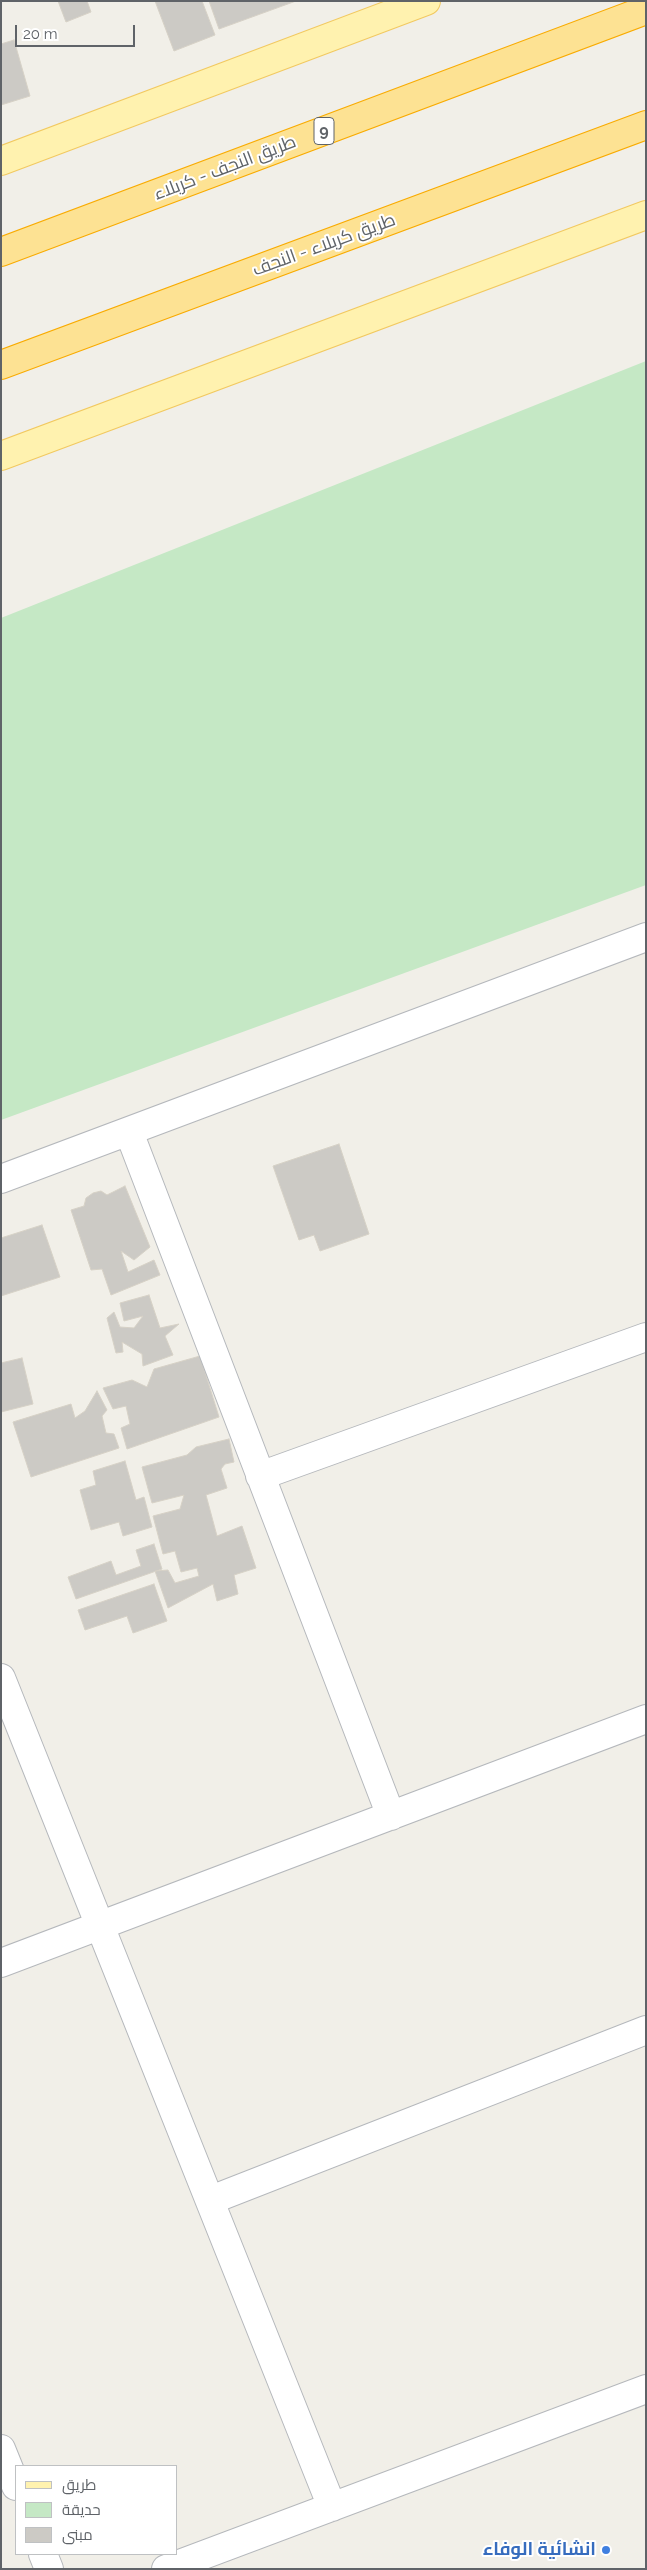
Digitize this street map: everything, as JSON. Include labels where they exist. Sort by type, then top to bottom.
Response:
[{"type":"highway","name":"طريق النجف - کربلاء","points":[[1,252],[646,10]]},
{"type":"highway","name":"طريق کربلاء - النجف","points":[[1,365],[646,125]]},
{"type":"main road","points":[[1,161],[426,1]]},
{"type":"main road","points":[[1,456],[646,215]]},
{"type":"street","points":[[1,1179],[646,937]]},
{"type":"street","points":[[129,1132],[391,1816]]},
{"type":"street","points":[[260,1476],[646,1338]]},
{"type":"street","points":[[1,1678],[98,1926],[211,2200],[332,2507]]},
{"type":"street","points":[[1,1962],[646,1719]]},
{"type":"street","points":[[211,2200],[646,2030]]},
{"type":"street","points":[[166,2569],[646,2389]]},
{"type":"street","points":[[1,2449],[15,2484]]},
{"type":"street","points":[[43,2555],[49,2569]]},
{"type":"green space","points":[[646,361],[646,885],[1,1120],[1,618]]},
{"type":"building","points":[[58,1],[87,1],[91,12],[66,22]]},
{"type":"building","points":[[155,1],[202,1],[215,35],[174,51]]},
{"type":"building","points":[[209,1],[296,1],[219,29]]},
{"type":"building","points":[[14,40],[30,96],[1,105],[1,44]]},
{"type":"building","points":[[339,1144],[369,1234],[320,1251],[314,1235],[299,1240],[273,1166]]},
{"type":"building","points":[[125,1186],[150,1247],[134,1260],[121,1251],[128,1272],[154,1260],[160,1275],[111,1295],[102,1269],[91,1270],[71,1210],[84,1206],[86,1198],[93,1193],[101,1191],[107,1195]]},
{"type":"building","points":[[42,1225],[60,1277],[1,1296],[1,1238]]},
{"type":"building","points":[[149,1295],[160,1328],[179,1324],[165,1336],[173,1355],[143,1366],[142,1354],[122,1342],[123,1352],[116,1353],[107,1318],[114,1312],[120,1327],[134,1328],[143,1316],[124,1321],[120,1303]]},
{"type":"building","points":[[200,1356],[219,1417],[127,1449],[121,1428],[130,1424],[126,1406],[113,1409],[103,1388],[132,1380],[147,1387],[154,1369]]},
{"type":"building","points":[[22,1358],[33,1404],[1,1412],[1,1363]]},
{"type":"building","points":[[97,1391],[107,1410],[102,1416],[106,1433],[114,1434],[119,1448],[31,1477],[13,1422],[71,1404],[75,1418],[85,1411]]},
{"type":"building","points":[[229,1439],[234,1462],[225,1464],[221,1469],[227,1488],[206,1495],[217,1536],[242,1526],[256,1568],[234,1575],[238,1594],[217,1601],[213,1584],[168,1608],[155,1571],[168,1570],[175,1583],[199,1576],[197,1568],[181,1572],[175,1551],[163,1554],[153,1516],[180,1509],[184,1495],[152,1503],[142,1467],[187,1455],[196,1447]]},
{"type":"building","points":[[125,1461],[136,1500],[144,1497],[152,1527],[123,1536],[119,1522],[91,1530],[80,1490],[96,1485],[93,1471]]},
{"type":"building","points":[[154,1544],[162,1569],[76,1599],[68,1577],[111,1561],[116,1575],[141,1566],[136,1550]]},
{"type":"building","points":[[154,1584],[167,1621],[133,1633],[127,1616],[85,1630],[78,1610]]},
{"type":"place","name":"انشائية الوفاء","points":[[606,2550]]}]
